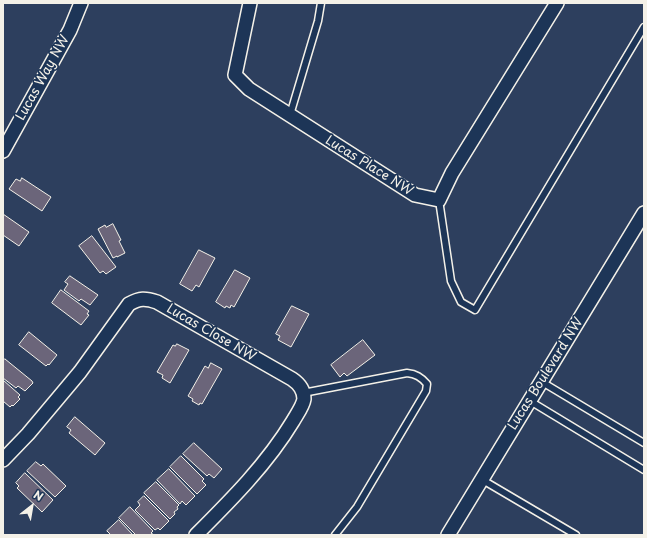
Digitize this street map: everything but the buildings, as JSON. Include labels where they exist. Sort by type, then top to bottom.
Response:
[{"type":"street","name":"Lucas Way NW","points":[[3,151],[70,30],[80,3]]},
{"type":"street","name":"Lucas Place NW","points":[[250,3],[235,75],[249,89],[414,195],[439,200]]},
{"type":"street","points":[[439,200],[452,174],[557,3]]},
{"type":"street","name":"Lucas Boulevard NW","points":[[448,535],[644,213]]},
{"type":"street","name":"Lucas Close NW","points":[[3,460],[80,372],[130,304],[139,299],[148,299],[156,302],[224,340],[298,383],[303,393]]},
{"type":"street","points":[[196,535],[238,493],[275,448],[301,408],[304,399],[303,393]]},
{"type":"lane","points":[[290,116],[318,21],[321,3]]},
{"type":"lane","points":[[439,200],[451,281],[461,302],[475,310],[644,27]]},
{"type":"lane","points":[[303,393],[407,373],[415,374],[422,378],[427,384],[426,391],[382,467],[357,508],[335,535]]},
{"type":"lane","points":[[542,382],[644,443]]},
{"type":"lane","points":[[530,401],[644,470]]},
{"type":"lane","points":[[481,479],[576,535]]},
{"type":"lane","points":[[562,535],[566,529]]}]
